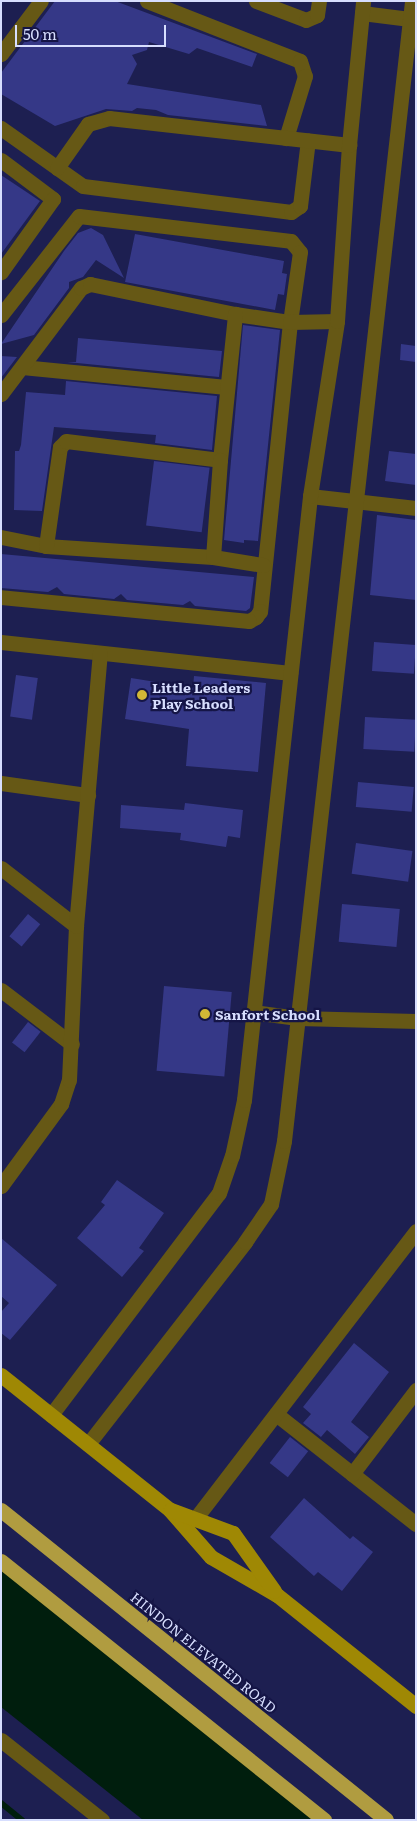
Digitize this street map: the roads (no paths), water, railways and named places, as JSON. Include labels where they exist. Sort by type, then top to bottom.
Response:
[{"type":"highway","name":"HINDON ELEVATED ROAD","points":[[1,1510],[386,1820]]},
{"type":"highway","points":[[1,1561],[324,1820]]},
{"type":"main road","points":[[1,1375],[170,1510],[211,1557],[277,1595],[416,1706]]},
{"type":"main road","points":[[170,1510],[233,1533],[277,1595]]},
{"type":"street","points":[[1,54],[41,1]]},
{"type":"street","points":[[148,1],[300,61],[305,76],[286,138]]},
{"type":"street","points":[[256,1],[306,20],[317,15],[319,1]]},
{"type":"street","points":[[88,1444],[245,1242],[272,1204],[284,1141],[412,1]]},
{"type":"street","points":[[51,1415],[219,1193],[232,1156],[244,1100],[310,496],[337,321],[348,145],[363,7],[410,19]]},
{"type":"street","points":[[57,168],[88,124],[109,118],[348,145]]},
{"type":"street","points":[[1,128],[83,186],[291,212],[300,206],[308,140]]},
{"type":"street","points":[[1,160],[53,199],[1,272]]},
{"type":"street","points":[[1,315],[75,219],[84,215],[291,241],[300,252],[290,322],[263,565],[260,611],[248,621],[1,597]]},
{"type":"street","points":[[1,394],[81,288],[90,284],[234,314],[290,322],[337,321]]},
{"type":"street","points":[[213,557],[226,387],[234,314]]},
{"type":"street","points":[[22,367],[226,387]]},
{"type":"street","points":[[46,546],[60,447],[66,441],[220,460]]},
{"type":"street","points":[[310,496],[416,508]]},
{"type":"street","points":[[1,537],[46,546],[213,557],[263,565]]},
{"type":"street","points":[[1,642],[290,673]]},
{"type":"street","points":[[1,1186],[61,1104],[69,1080],[76,926],[100,653]]},
{"type":"street","points":[[1,783],[88,794]]},
{"type":"street","points":[[1,868],[76,926]]},
{"type":"street","points":[[1,990],[72,1044]]},
{"type":"street","points":[[253,1012],[298,1018],[416,1021]]},
{"type":"street","points":[[195,1519],[416,1231]]},
{"type":"street","points":[[352,1474],[416,1390]]},
{"type":"street","points":[[276,1414],[415,1521]]},
{"type":"street","points":[[1,1740],[102,1820]]},
{"type":"waterway","points":[[1,1803],[22,1820]]},
{"type":"place","name":"Little Leaders Play School","points":[[142,695]]},
{"type":"place","name":"Sanfort School","points":[[205,1014]]}]
